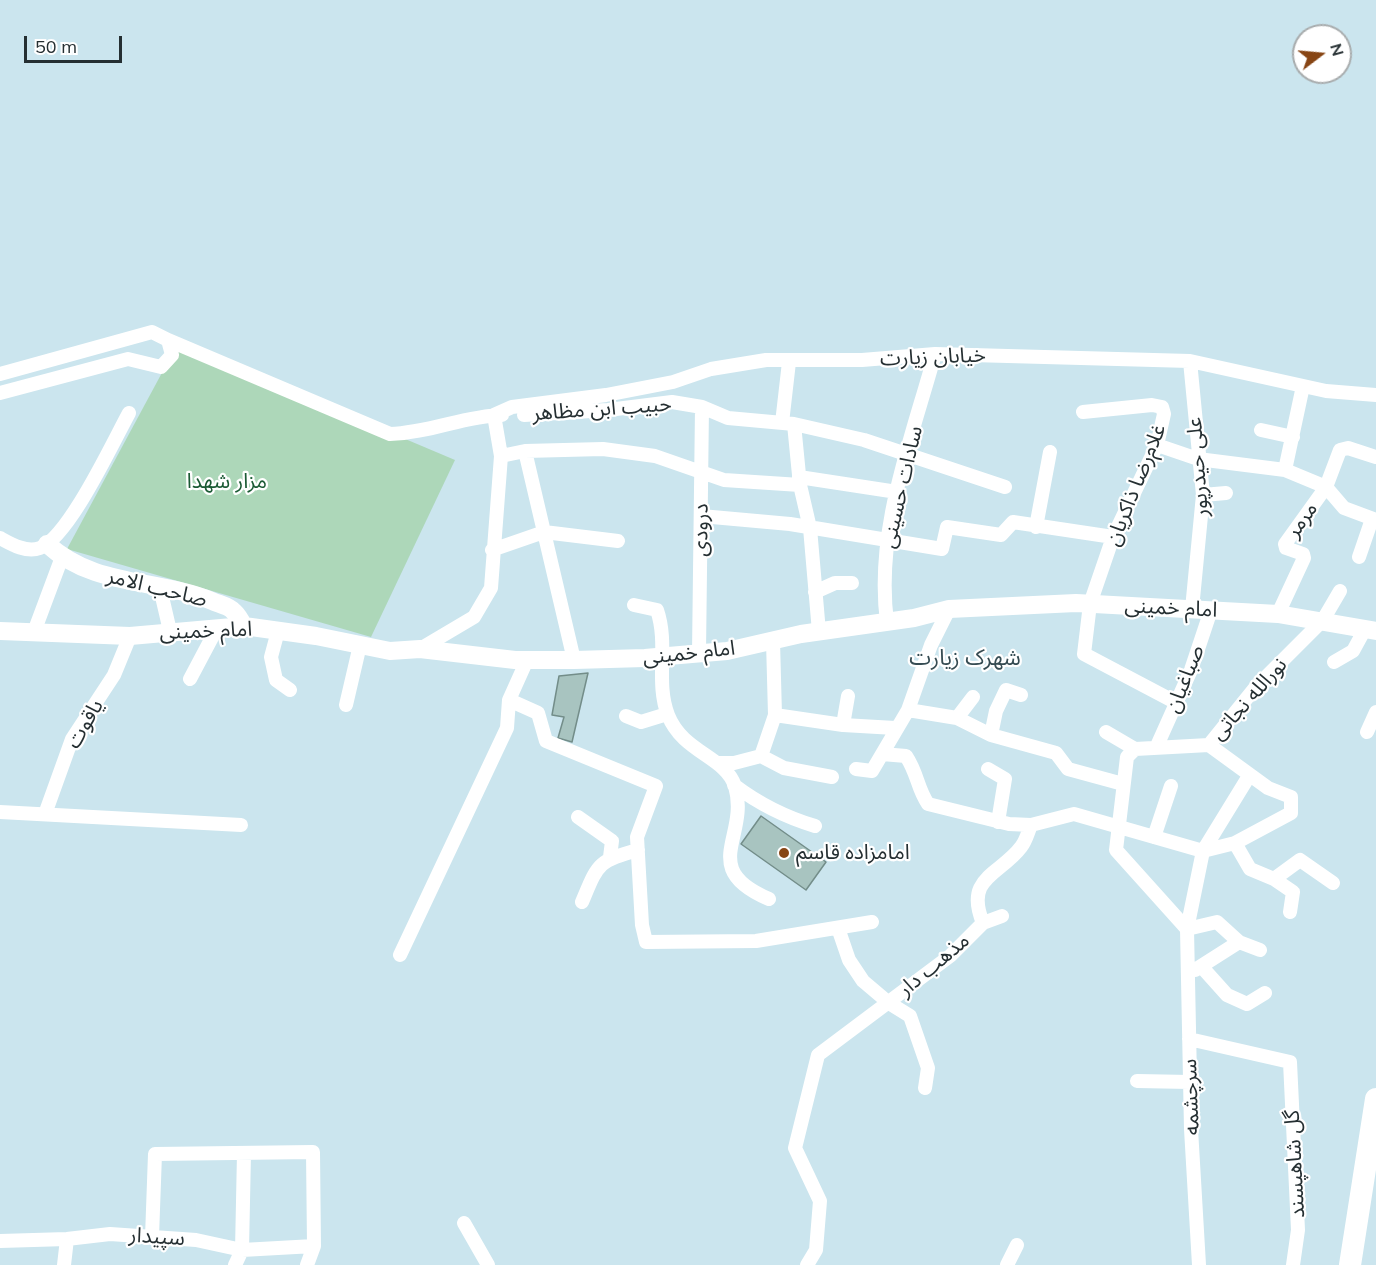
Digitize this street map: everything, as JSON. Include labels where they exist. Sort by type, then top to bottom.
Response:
[{"type":"main road","points":[[1350,1265],[1376,1099]]},
{"type":"street","points":[[0,374],[152,332],[390,434],[415,434],[494,415],[501,456],[492,550],[491,588],[474,617],[420,650]]},
{"type":"street","points":[[0,393],[128,359],[161,367],[172,356],[168,340]]},
{"type":"street","name":"خیابان زیارت","points":[[494,415],[512,407],[606,395],[673,382],[711,369],[766,360],[789,362],[934,354],[1190,361],[1303,386],[1365,396],[1376,395]]},
{"type":"street","name":"سادات حسینی","points":[[887,622],[883,593],[886,538],[934,354]]},
{"type":"street","name":"علی حیدرپور","points":[[1190,361],[1203,495],[1192,609]]},
{"type":"street","points":[[789,362],[788,424],[810,528],[819,632]]},
{"type":"street","points":[[1285,470],[1303,386]]},
{"type":"street","name":"حبیب ابن مظاهر","points":[[494,415],[597,411],[672,402],[702,407],[728,418],[788,424],[864,441],[1005,487]]},
{"type":"street","name":"غلام‌رضا ذاکریان","points":[[1083,412],[1152,405],[1162,407],[1164,414],[1157,445],[1113,537],[1090,604],[1084,654],[1175,702]]},
{"type":"street","name":"درودی","points":[[699,653],[702,407]]},
{"type":"street","points":[[0,538],[19,548],[38,549],[47,544],[76,508],[129,413]]},
{"type":"street","points":[[1261,430],[1293,437]]},
{"type":"street","points":[[1157,445],[1198,459],[1285,470],[1326,487],[1344,508],[1374,519],[1359,557]]},
{"type":"street","name":"مرمر","points":[[1278,614],[1304,558],[1303,554],[1286,548],[1285,544],[1326,487],[1340,450],[1348,448],[1376,457]]},
{"type":"street","points":[[501,456],[525,451],[603,449],[655,456],[701,474],[724,480],[800,481],[897,492]]},
{"type":"street","points":[[525,451],[574,660]]},
{"type":"street","points":[[1036,527],[1050,452]]},
{"type":"street","points":[[1203,495],[1226,493]]},
{"type":"street","points":[[701,516],[886,538],[942,549],[947,527],[1001,535],[1013,522],[1113,537]]},
{"type":"street","points":[[492,550],[544,532],[618,541]]},
{"type":"street","name":"صاحب الامر","points":[[47,544],[62,558],[96,573],[124,582],[197,595],[233,610],[244,626]]},
{"type":"street","points":[[34,632],[62,558]]},
{"type":"street","points":[[815,592],[835,583],[852,583]]},
{"type":"street","points":[[160,588],[170,631]]},
{"type":"street","name":"نورالله نجاتی","points":[[1135,748],[1209,745],[1255,688],[1323,620],[1340,591]]},
{"type":"street","name":"امام خمینی","points":[[0,631],[130,636],[244,626],[390,651],[420,650],[527,660],[574,660],[727,651],[949,609],[1090,604],[1192,609],[1278,614],[1370,630]]},
{"type":"street","points":[[634,605],[657,610],[663,627],[662,688],[667,714],[680,737],[699,753],[719,763],[734,763],[761,756],[784,768],[832,777]]},
{"type":"street","points":[[856,769],[872,771],[895,728],[908,710],[931,645],[949,609]]},
{"type":"street","name":"صباغیان","points":[[1156,747],[1191,670],[1211,610]]},
{"type":"street","points":[[190,679],[217,628]]},
{"type":"street","points":[[1334,662],[1353,651],[1370,630]]},
{"type":"street","points":[[278,631],[271,657],[276,680],[290,690]]},
{"type":"street","name":"یاقوت","points":[[45,814],[72,740],[114,675],[130,636]]},
{"type":"street","points":[[761,756],[775,715],[773,641]]},
{"type":"street","points":[[346,705],[360,645]]},
{"type":"street","points":[[400,955],[507,728],[509,700],[527,660]]},
{"type":"street","points":[[992,735],[996,711],[1006,690],[1021,695]]},
{"type":"street","points":[[843,725],[848,696]]},
{"type":"street","points":[[957,718],[973,697]]},
{"type":"street","points":[[509,700],[538,713],[546,741],[656,786],[638,837],[642,925],[646,942],[756,941],[872,922]]},
{"type":"street","points":[[908,710],[957,718],[992,735],[1056,753],[1068,769],[1123,784]]},
{"type":"street","points":[[1367,732],[1376,712]]},
{"type":"street","points":[[626,716],[641,722],[667,714]]},
{"type":"street","points":[[775,715],[843,725],[895,728]]},
{"type":"street","points":[[1106,732],[1135,748],[1127,757],[1116,850],[1187,929],[1217,921],[1239,942],[1260,950]]},
{"type":"street","points":[[882,754],[906,756],[916,772],[920,792],[928,804],[998,822],[1030,825],[1074,814],[1203,851],[1234,843],[1291,813],[1291,797],[1268,788],[1249,776],[1209,745]]},
{"type":"street","points":[[719,763],[735,785],[757,802],[793,819],[815,826]]},
{"type":"street","points":[[988,769],[1005,779],[998,822]]},
{"type":"street","name":"سرچشمه","points":[[1199,1265],[1190,1082],[1187,929],[1203,851],[1249,776]]},
{"type":"street","points":[[735,785],[738,807],[730,863],[738,882],[769,899]]},
{"type":"street","points":[[1154,837],[1171,786]]},
{"type":"street","points":[[0,812],[241,825]]},
{"type":"street","points":[[578,817],[612,841],[610,857]]},
{"type":"street","name":"مذهب دار","points":[[807,1265],[816,1250],[820,1202],[795,1148],[818,1055],[950,956],[983,923],[976,907],[982,882],[1021,847],[1030,825]]},
{"type":"street","points":[[1234,843],[1250,869],[1274,879],[1293,892],[1290,912]]},
{"type":"street","points":[[582,902],[596,868],[610,857],[638,850]]},
{"type":"street","points":[[1274,879],[1300,860],[1333,883]]},
{"type":"street","points":[[983,923],[1002,916]]},
{"type":"street","points":[[838,928],[849,960],[863,981],[888,1003],[910,1016],[928,1068],[925,1088]]},
{"type":"street","points":[[1188,975],[1239,942]]},
{"type":"street","points":[[1202,966],[1227,995],[1247,1004],[1264,993]]},
{"type":"street","name":"گل شاهپسند","points":[[1189,1040],[1290,1062],[1298,1230],[1293,1265]]},
{"type":"street","points":[[1137,1081],[1190,1082]]},
{"type":"street","points":[[152,1237],[155,1154],[313,1152],[314,1246],[307,1265]]},
{"type":"street","points":[[235,1265],[242,1250],[244,1153]]},
{"type":"street","points":[[464,1223],[488,1265]]},
{"type":"street","name":"سپیدار","points":[[0,1240],[67,1239],[110,1234],[196,1240],[242,1250],[314,1246]]},
{"type":"street","points":[[64,1265],[67,1239]]},
{"type":"street","points":[[1007,1265],[1017,1245]]},
{"type":"green space","name":"مزار شهدا","points":[[178,343],[455,460],[371,637],[67,549]]},
{"type":"building","points":[[588,673],[572,742],[558,738],[564,717],[552,715],[559,676]]},
{"type":"building","name":"امامزاده قاسم","points":[[761,816],[826,862],[806,890],[741,844]]},
{"type":"place","name":"امامزاده قاسم","points":[[784,853]]},
{"type":"district","name":"شهرک زیارت","points":[[965,658]]}]
